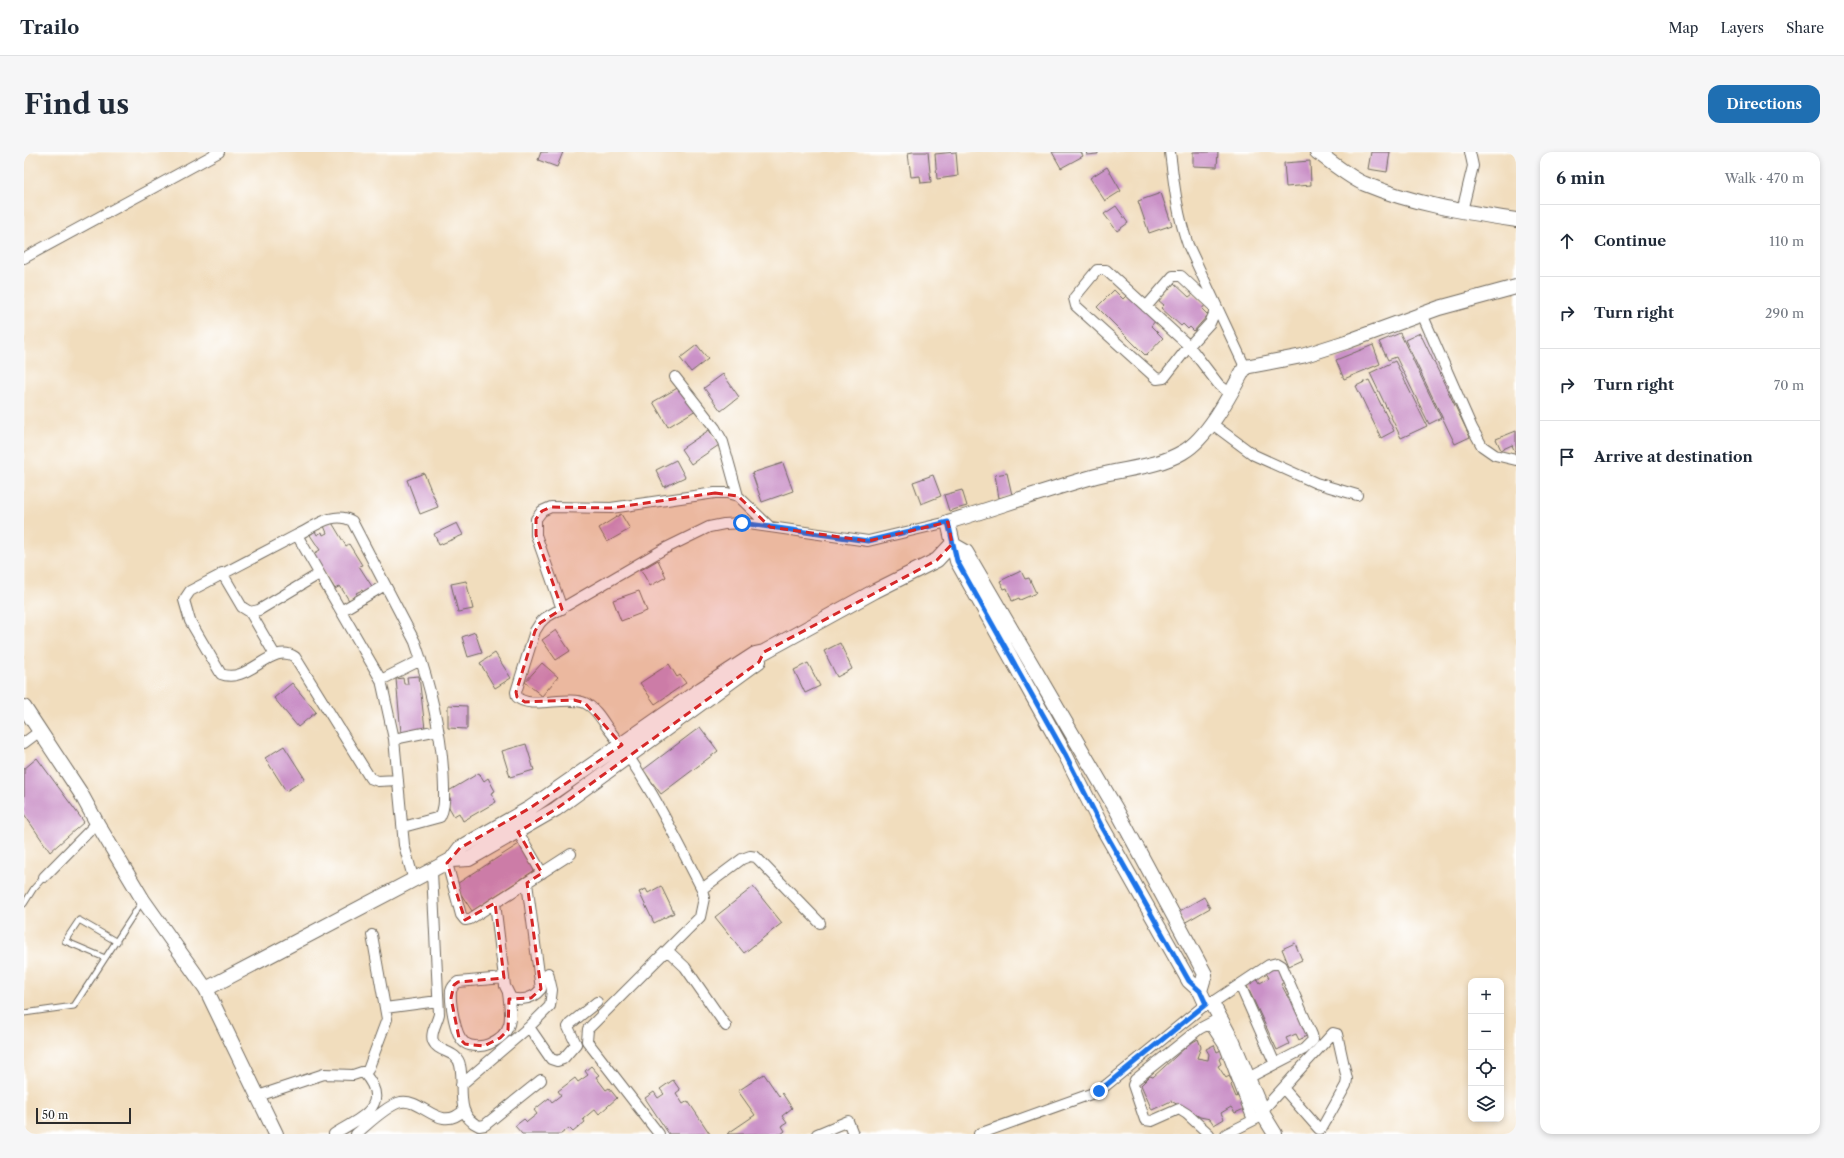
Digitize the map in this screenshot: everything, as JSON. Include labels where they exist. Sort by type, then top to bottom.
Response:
[{"type":"street","points":[[24,258],[219,152]]},
{"type":"street","points":[[1170,152],[1176,204],[1181,226],[1245,367]]},
{"type":"street","points":[[1317,152],[1364,184],[1416,201],[1462,211],[1516,220]]},
{"type":"street","points":[[1462,211],[1473,166],[1470,152]]},
{"type":"street","points":[[1146,307],[1173,276],[1177,275],[1181,276],[1214,307],[1214,314],[1210,323],[1190,346],[1164,378],[1157,379],[1076,306],[1074,298],[1097,270],[1106,270],[1146,307],[1190,346],[1219,385],[1230,393]]},
{"type":"street","points":[[659,1134],[587,1041],[586,1035],[588,1029],[700,917],[704,898],[702,889],[659,805],[625,751],[593,709],[585,703],[574,700],[526,702],[517,697],[516,692],[535,631],[540,623],[664,549],[708,527],[742,523],[868,541],[948,522],[1097,476],[1150,465],[1184,452],[1204,434],[1245,367],[1302,356],[1346,342],[1422,314],[1516,287]]},
{"type":"street","points":[[1422,314],[1472,428],[1482,446],[1495,455],[1516,460]]},
{"type":"street","points":[[675,376],[715,428],[723,442],[738,496],[770,527]]},
{"type":"street","points":[[1211,424],[1254,455],[1316,483],[1357,495]]},
{"type":"street","points":[[562,609],[536,535],[536,519],[542,512],[551,507],[611,508],[715,493],[738,496]]},
{"type":"street","points":[[398,780],[378,781],[370,778],[295,657],[289,653],[282,652],[246,672],[235,676],[226,676],[221,674],[190,620],[184,600],[190,591],[222,573],[335,516],[345,517],[352,521],[414,642],[421,660],[436,716],[443,767],[444,811],[440,818],[403,827]]},
{"type":"street","points":[[948,522],[957,561],[1065,754],[1101,825],[1189,981],[1200,991],[1209,1003],[1225,1047],[1260,1116],[1275,1134]]},
{"type":"street","points":[[297,535],[381,680],[394,739],[404,845],[414,881]]},
{"type":"street","points":[[449,862],[469,859],[556,809],[625,751],[704,694],[756,654],[764,652],[875,591],[938,560],[952,544]]},
{"type":"street","points":[[952,544],[966,552],[1116,809],[1205,974],[1200,991]]},
{"type":"street","points":[[222,573],[242,607],[250,612],[275,655]]},
{"type":"street","points":[[250,612],[259,610],[319,574]]},
{"type":"street","points":[[341,611],[385,585]]},
{"type":"street","points":[[381,680],[421,660]]},
{"type":"street","points":[[24,707],[80,792],[143,900],[206,990],[276,1134]]},
{"type":"street","points":[[394,739],[438,730]]},
{"type":"street","points":[[24,743],[40,731]]},
{"type":"street","points":[[206,990],[432,872],[449,862],[460,848],[625,751]]},
{"type":"street","points":[[549,796],[556,809]]},
{"type":"street","points":[[44,877],[97,823]]},
{"type":"street","points":[[518,832],[542,873]]},
{"type":"street","points":[[449,862],[461,915],[465,920],[470,919],[571,854]]},
{"type":"street","points":[[702,889],[742,859],[750,856],[756,857],[820,923]]},
{"type":"street","points":[[432,872],[439,1014],[432,1034],[436,1046],[452,1054],[458,1059],[460,1065],[464,1110],[467,1118],[473,1124],[479,1126],[485,1125],[542,1080]]},
{"type":"street","points":[[495,903],[504,978],[508,992],[511,998],[524,999],[536,995],[541,989],[527,883]]},
{"type":"street","points":[[258,1096],[324,1074],[353,1075],[364,1072],[371,1066],[386,1019],[372,935]]},
{"type":"street","points":[[667,950],[685,967],[726,1026]]},
{"type":"street","points":[[979,1134],[1099,1091],[1209,1003],[1270,965],[1277,963],[1282,966],[1313,1040],[1304,1050],[1248,1078]]},
{"type":"street","points":[[461,1085],[529,1027],[550,1006],[552,990],[548,973]]},
{"type":"street","points":[[504,978],[458,982],[451,990],[456,1028],[459,1038],[465,1044],[484,1046],[505,1034],[508,1030],[510,1017],[508,992]]},
{"type":"street","points":[[1240,985],[1275,1064]]},
{"type":"street","points":[[385,1008],[438,1001]]},
{"type":"street","points":[[529,1027],[551,1059],[557,1061],[563,1059],[576,1044],[569,1033],[568,1027],[596,1002]]},
{"type":"street","points":[[1215,1021],[1233,1042],[1248,1078],[1260,1116]]},
{"type":"street","points":[[1209,1134],[1187,1114],[1179,1109],[1152,1121],[1144,1120],[1133,1085],[1135,1080],[1199,1029],[1215,1021]]},
{"type":"street","points":[[1226,1134],[1260,1116],[1283,1088],[1332,1033],[1336,1034],[1347,1078],[1346,1085],[1322,1128],[1319,1129],[1283,1088]]},
{"type":"street","points":[[334,1134],[361,1117],[374,1104],[376,1098],[375,1090],[364,1072]]},
{"type":"street","points":[[356,1134],[388,1109],[400,1103],[407,1102],[429,1114],[451,1120],[457,1118],[464,1110]]},
{"type":"street","points":[[817,1134],[848,1120],[853,1134]]},
{"type":"lane","points":[[24,904],[34,888],[44,877]]},
{"type":"lane","points":[[24,1013],[74,1006],[143,900]]},
{"type":"lane","points":[[105,958],[65,941],[79,920],[116,942]]},
{"type":"highlighted area","points":[[715,493],[738,496],[770,527],[857,540],[868,541],[948,522],[952,544],[937,560],[764,652],[759,662],[556,809],[518,832],[542,873],[527,883],[541,989],[531,998],[509,999],[508,1030],[500,1038],[484,1046],[475,1046],[465,1044],[459,1038],[451,998],[454,985],[458,982],[504,978],[495,903],[465,920],[447,863],[460,848],[530,808],[622,745],[585,703],[574,700],[525,702],[517,697],[516,692],[535,631],[540,623],[562,609],[536,535],[536,519],[542,511],[551,507],[611,508]]},
{"type":"building","points":[[541,152],[563,152],[557,167],[538,160]]},
{"type":"building","points":[[928,152],[931,182],[921,183],[920,176],[911,177],[908,153]]},
{"type":"building","points":[[956,152],[958,176],[937,179],[935,154]]},
{"type":"building","points":[[1052,152],[1081,152],[1083,156],[1061,168]]},
{"type":"building","points":[[1086,152],[1098,152],[1098,154],[1087,155]]},
{"type":"building","points":[[1193,152],[1218,152],[1217,167],[1193,166]]},
{"type":"building","points":[[1371,152],[1390,152],[1387,172],[1368,169]]},
{"type":"building","points":[[1310,161],[1311,185],[1286,187],[1284,163]]},
{"type":"building","points":[[1107,167],[1121,191],[1105,201],[1090,178]]},
{"type":"building","points":[[1161,193],[1172,225],[1149,233],[1138,201]]},
{"type":"building","points":[[1116,206],[1128,223],[1117,231],[1104,214]]},
{"type":"building","points":[[1174,283],[1189,297],[1193,294],[1205,305],[1202,309],[1208,315],[1194,331],[1190,327],[1188,329],[1183,324],[1181,326],[1161,308],[1164,305],[1158,300]]},
{"type":"building","points":[[1114,290],[1123,299],[1130,292],[1157,319],[1151,326],[1163,338],[1146,356],[1097,307]]},
{"type":"building","points":[[1400,333],[1441,418],[1429,424],[1396,357],[1388,360],[1379,342]]},
{"type":"building","points":[[1420,333],[1470,437],[1455,444],[1405,340]]},
{"type":"building","points":[[697,345],[708,359],[691,372],[680,358]]},
{"type":"building","points":[[1373,345],[1380,364],[1344,379],[1336,360]]},
{"type":"building","points":[[1395,361],[1427,426],[1401,438],[1370,373]]},
{"type":"building","points":[[723,374],[739,397],[721,411],[704,388]]},
{"type":"building","points":[[1369,380],[1394,431],[1381,438],[1356,386]]},
{"type":"building","points":[[681,386],[696,410],[668,427],[653,402]]},
{"type":"building","points":[[709,430],[719,445],[691,464],[681,449]]},
{"type":"building","points":[[1516,431],[1516,455],[1512,445],[1501,450],[1496,439]]},
{"type":"building","points":[[676,460],[685,477],[664,487],[656,470]]},
{"type":"building","points":[[783,463],[793,491],[762,502],[752,473]]},
{"type":"building","points":[[424,473],[438,507],[420,514],[407,480]]},
{"type":"building","points":[[1007,473],[1012,495],[999,498],[995,475]]},
{"type":"building","points":[[933,475],[941,496],[921,504],[913,482]]},
{"type":"building","points":[[962,490],[967,506],[949,511],[944,495]]},
{"type":"building","points":[[621,514],[630,529],[607,542],[599,528]]},
{"type":"building","points":[[331,521],[346,546],[349,544],[362,565],[359,566],[373,588],[364,594],[362,590],[356,593],[359,597],[350,602],[340,586],[335,589],[313,554],[320,550],[310,535],[315,531],[317,535],[322,532],[323,535],[327,533],[324,526]]},
{"type":"building","points":[[457,523],[463,535],[439,545],[434,534]]},
{"type":"building","points":[[658,560],[666,577],[650,586],[641,570]]},
{"type":"building","points":[[1021,571],[1025,579],[1029,578],[1036,593],[1020,600],[1019,598],[1012,601],[1007,588],[1004,589],[1000,581]]},
{"type":"building","points":[[466,581],[473,609],[458,612],[451,584]]},
{"type":"building","points":[[639,591],[647,611],[621,621],[613,600]]},
{"type":"building","points":[[556,630],[570,651],[556,660],[542,640]]},
{"type":"building","points":[[475,632],[482,653],[468,657],[462,637]]},
{"type":"building","points":[[840,643],[852,669],[837,677],[824,651]]},
{"type":"building","points":[[495,653],[511,678],[495,688],[480,663]]},
{"type":"building","points":[[542,663],[558,677],[542,696],[525,682]]},
{"type":"building","points":[[808,663],[820,686],[805,693],[794,670]]},
{"type":"building","points":[[669,664],[677,677],[680,675],[686,683],[655,704],[640,683]]},
{"type":"building","points":[[419,676],[425,729],[401,733],[396,679],[403,678],[404,684],[408,684],[407,677]]},
{"type":"building","points":[[292,683],[316,712],[298,727],[274,698]]},
{"type":"building","points":[[448,705],[467,706],[467,729],[448,728]]},
{"type":"building","points":[[700,727],[718,751],[661,794],[643,770]]},
{"type":"building","points":[[526,744],[534,770],[510,777],[502,751]]},
{"type":"building","points":[[284,746],[305,779],[286,791],[265,758]]},
{"type":"building","points":[[37,758],[84,822],[50,852],[24,814],[24,769]]},
{"type":"building","points":[[479,773],[484,781],[488,778],[495,791],[491,793],[496,802],[463,821],[459,813],[454,816],[446,802],[451,800],[447,792]]},
{"type":"building","points":[[519,844],[535,870],[472,911],[455,885]]},
{"type":"building","points":[[661,886],[674,913],[654,923],[639,892],[646,889],[648,893]]},
{"type":"building","points":[[753,887],[782,923],[744,953],[715,917]]},
{"type":"building","points":[[1204,897],[1210,908],[1184,923],[1178,912]]},
{"type":"building","points":[[1295,943],[1302,960],[1289,966],[1282,949]]},
{"type":"building","points":[[1277,967],[1286,981],[1281,984],[1288,997],[1291,996],[1296,1007],[1294,1008],[1301,1022],[1303,1020],[1310,1034],[1299,1040],[1296,1034],[1286,1038],[1289,1044],[1277,1050],[1246,984],[1257,978],[1260,983],[1269,978],[1266,973]]},
{"type":"building","points":[[1198,1039],[1201,1047],[1197,1058],[1208,1060],[1209,1054],[1206,1049],[1214,1045],[1217,1052],[1221,1050],[1223,1057],[1219,1059],[1221,1064],[1218,1066],[1226,1078],[1229,1076],[1233,1083],[1231,1085],[1236,1097],[1240,1095],[1244,1100],[1241,1102],[1244,1109],[1235,1113],[1231,1107],[1221,1113],[1224,1119],[1214,1125],[1210,1119],[1200,1117],[1171,1101],[1152,1110],[1141,1085],[1150,1076],[1153,1077],[1186,1047],[1183,1044],[1190,1040],[1191,1043]]},
{"type":"building","points":[[591,1066],[599,1075],[596,1077],[606,1090],[609,1088],[617,1098],[599,1114],[595,1109],[583,1119],[585,1122],[573,1132],[569,1128],[561,1134],[522,1134],[515,1126],[524,1119],[527,1122],[537,1114],[534,1110],[549,1098],[552,1102],[561,1095],[558,1091],[575,1078],[578,1082],[588,1075],[585,1071]]},
{"type":"building","points":[[764,1074],[779,1096],[782,1093],[792,1108],[782,1116],[787,1123],[782,1126],[785,1131],[781,1134],[727,1134],[755,1115],[738,1091]]},
{"type":"building","points":[[673,1080],[680,1090],[676,1093],[683,1104],[688,1101],[710,1134],[669,1134],[645,1098],[654,1092],[658,1098],[664,1094],[660,1089]]},
{"type":"route","points":[[742,523],[868,541],[948,522],[957,561],[1065,754],[1101,825],[1189,981],[1200,991],[1206,1004],[1099,1091]]}]
